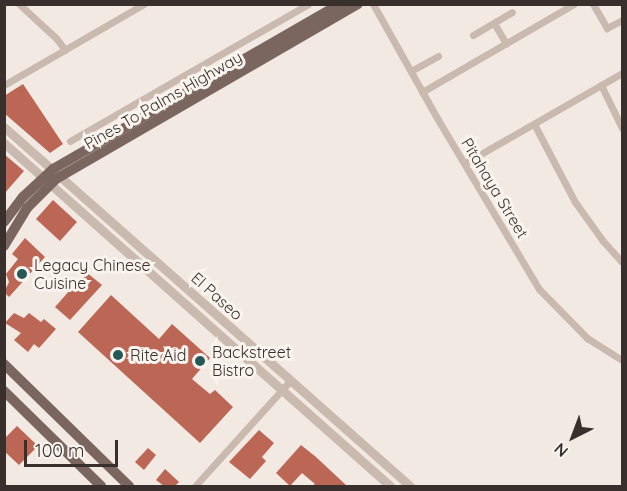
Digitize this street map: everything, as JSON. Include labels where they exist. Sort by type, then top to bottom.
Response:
[{"type":"main road","name":"Pines To Palms Highway","points":[[4,222],[23,197],[51,177],[340,4]]},
{"type":"main road","name":"Pines To Palms Highway","points":[[4,246],[27,208],[51,177],[358,4]]},
{"type":"main road","points":[[4,364],[129,486]]},
{"type":"main road","points":[[4,391],[101,486]]},
{"type":"street","points":[[19,4],[56,38],[65,50]]},
{"type":"street","points":[[4,85],[144,4]]},
{"type":"street","points":[[70,141],[308,4]]},
{"type":"street","name":"Pitahaya Street","points":[[374,4],[422,92],[539,289],[587,338],[622,360]]},
{"type":"street","points":[[422,92],[574,4]]},
{"type":"street","points":[[593,4],[607,28],[622,20]]},
{"type":"street","points":[[473,35],[512,12]]},
{"type":"street","points":[[494,23],[506,44]]},
{"type":"street","points":[[411,71],[438,56]]},
{"type":"street","points":[[465,164],[622,73]]},
{"type":"street","points":[[601,85],[622,128]]},
{"type":"street","points":[[534,124],[575,202],[603,241],[622,262]]},
{"type":"street","name":"El Paseo","points":[[4,127],[51,177],[137,260],[390,486]]},
{"type":"street","name":"El Paseo","points":[[4,143],[51,177],[102,220],[120,230],[410,486]]},
{"type":"street","points":[[135,243],[137,260],[170,283],[178,281]]},
{"type":"street","points":[[231,344],[238,342],[250,353],[262,356]]},
{"type":"street","points":[[195,486],[290,381]]},
{"type":"building","points":[[23,84],[63,144],[50,153],[4,113],[4,96]]},
{"type":"building","points":[[4,154],[24,171],[4,194]]},
{"type":"building","points":[[53,200],[77,222],[60,241],[36,219]]},
{"type":"building","points":[[25,238],[45,257],[9,297],[4,292],[9,282],[6,274],[18,259],[12,254]]},
{"type":"building","points":[[86,272],[102,285],[70,320],[55,307]]},
{"type":"building","points":[[111,295],[159,339],[172,324],[210,358],[192,379],[210,394],[215,390],[233,407],[200,443],[78,332]]},
{"type":"building","points":[[14,313],[24,318],[29,313],[41,322],[44,319],[56,329],[39,348],[34,344],[28,352],[14,340],[21,333],[5,323]]},
{"type":"building","points":[[17,426],[38,446],[19,465],[4,451],[4,439]]},
{"type":"building","points":[[259,430],[274,443],[262,457],[266,461],[250,479],[229,462]]},
{"type":"building","points":[[301,445],[347,486],[312,486],[315,484],[302,473],[290,486],[276,473]]},
{"type":"building","points":[[148,448],[156,455],[144,470],[135,462]]},
{"type":"building","points":[[165,469],[179,482],[175,486],[164,486],[156,480]]},
{"type":"place","name":"Legacy Chinese Cuisine","points":[[22,274]]},
{"type":"place","name":"Rite Aid","points":[[118,355]]},
{"type":"place","name":"Backstreet Bistro","points":[[200,361]]}]
